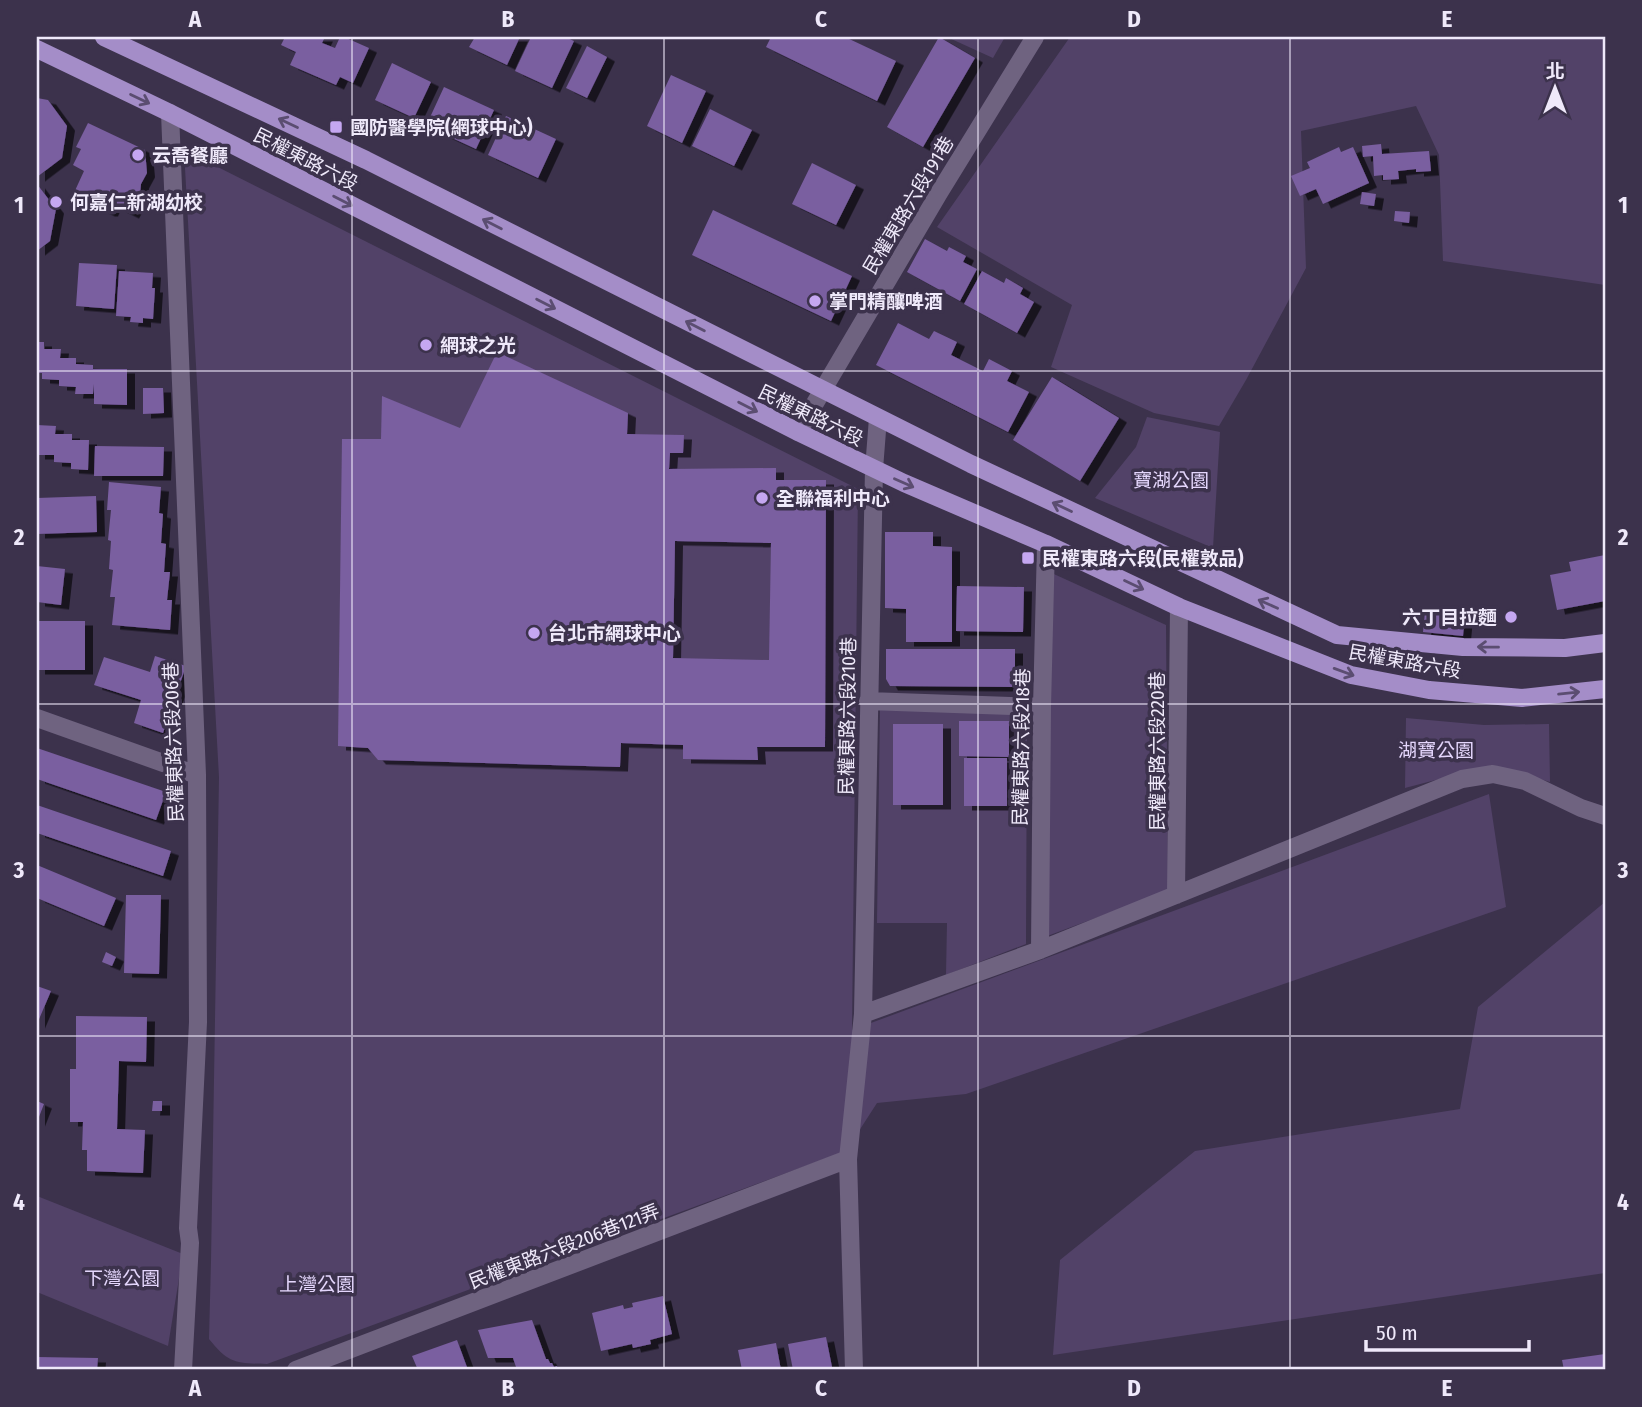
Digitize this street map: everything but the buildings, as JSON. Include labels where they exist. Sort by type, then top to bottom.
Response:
[{"type":"main road","name":"民權東路六段","points":[[104,37],[366,160],[971,464],[1337,635],[1464,647],[1565,648],[1605,643]]},
{"type":"main road","name":"民權東路六段","points":[[37,49],[170,113],[798,432],[1179,607],[1351,676],[1429,690],[1521,698],[1605,689]]},
{"type":"street","name":"民權東路六段191巷","points":[[798,432],[1035,37]]},
{"type":"street","name":"民權東路六段206巷","points":[[170,113],[197,775],[198,1023],[188,1228],[190,1243],[187,1369]]},
{"type":"street","name":"民權東路六段210巷","points":[[855,1370],[848,1159],[863,1014],[868,701],[874,469],[878,418]]},
{"type":"street","name":"民權東路六段218巷","points":[[1040,950],[1046,544]]},
{"type":"street","name":"民權東路六段220巷","points":[[1177,895],[1179,607]]},
{"type":"street","points":[[868,701],[1042,707]]},
{"type":"street","points":[[37,718],[197,775]]},
{"type":"street","points":[[863,1014],[1040,950],[1462,779],[1493,774],[1525,781],[1581,808],[1605,816]]},
{"type":"street","name":"民權東路六段206巷121弄","points":[[296,1370],[848,1159]]},
{"type":"green space","points":[[947,37],[1005,37],[993,58]]},
{"type":"green space","points":[[1070,37],[1605,37],[1605,285],[1443,261],[1439,155],[1416,106],[1301,131],[1306,268],[1219,426],[1154,413],[1051,367],[1072,305],[937,227]]},
{"type":"green space","name":"台北市網球中心","points":[[184,150],[858,489],[852,1030],[1489,794],[1506,907],[966,1094],[877,1103],[846,1151],[267,1364],[240,1362],[228,1358],[209,1339],[219,777]]},
{"type":"green space","name":"寶湖公園","points":[[1147,417],[1220,432],[1213,548],[1095,498],[1136,447]]},
{"type":"green space","points":[[1045,570],[1166,625],[1168,891],[1042,938]]},
{"type":"green space","points":[[880,709],[1027,713],[1026,944],[946,975],[947,923],[877,923]]},
{"type":"green space","name":"湖寶公園","points":[[1406,718],[1484,725],[1549,724],[1550,782],[1493,765],[1405,788]]},
{"type":"green space","points":[[1605,902],[1605,1273],[1053,1355],[1060,1260],[1195,1151],[1460,1109],[1478,1007]]},
{"type":"green space","name":"下灣公園","points":[[37,1196],[183,1254],[168,1346],[37,1292]]},
{"type":"place","name":"國防醫學院(網球中心)","points":[[336,127]]},
{"type":"place","name":"云喬餐廳","points":[[138,155]]},
{"type":"place","name":"何嘉仁新湖幼校","points":[[56,202]]},
{"type":"place","name":"掌門精釀啤酒","points":[[815,301]]},
{"type":"place","name":"網球之光","points":[[426,345]]},
{"type":"place","name":"全聯福利中心","points":[[762,498]]},
{"type":"place","name":"民權東路六段(民權敦品)","points":[[1028,558]]},
{"type":"place","name":"六丁目拉麵","points":[[1511,617]]},
{"type":"place","name":"台北市網球中心","points":[[534,633]]},
{"type":"park label","name":"上灣公園","points":[[317,1284]]}]
